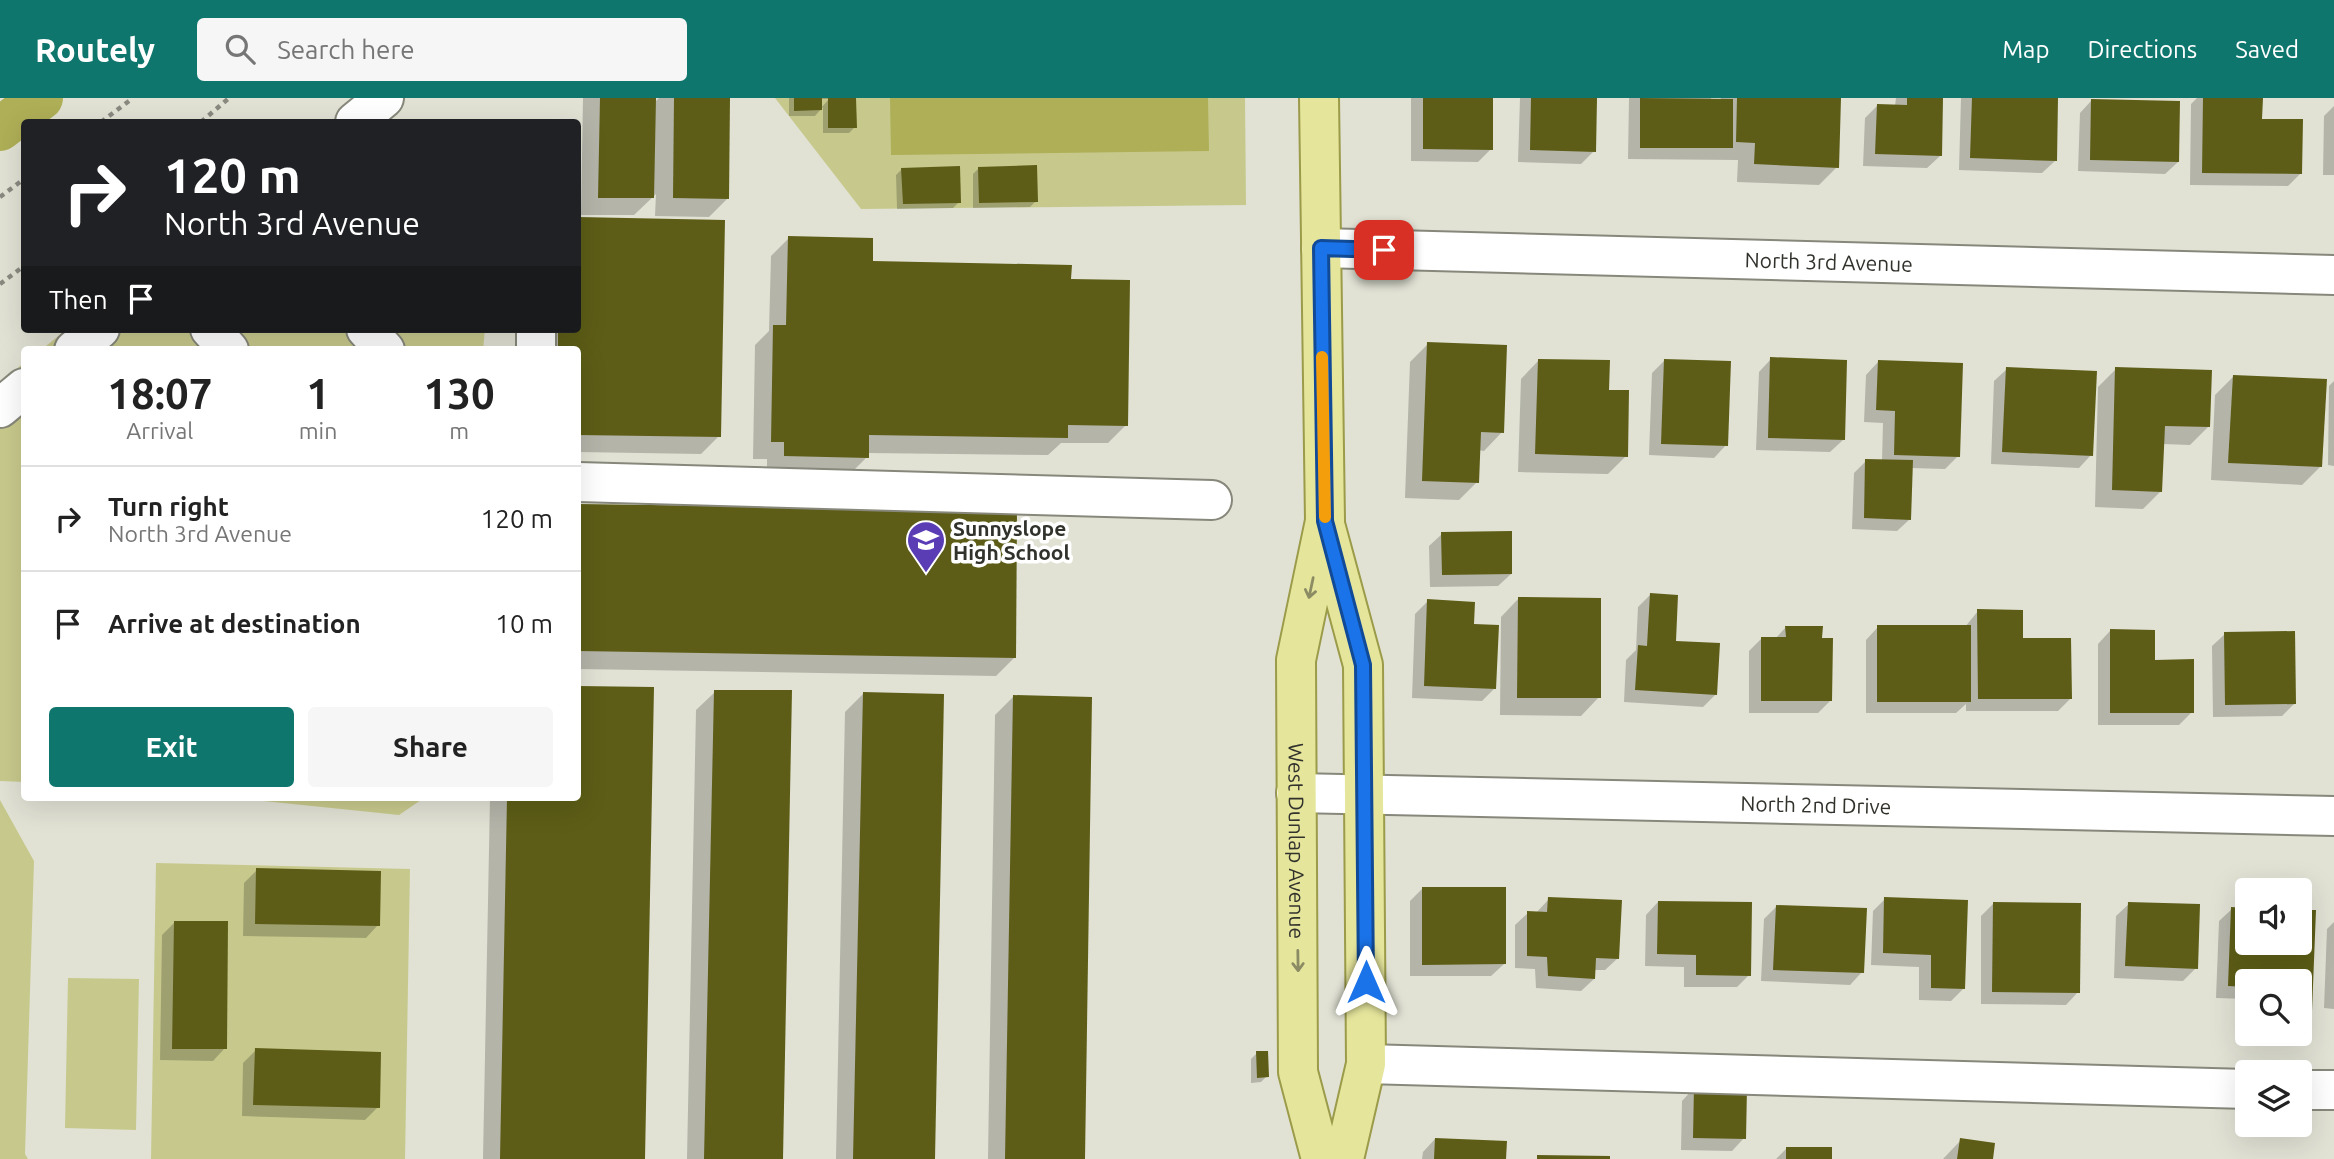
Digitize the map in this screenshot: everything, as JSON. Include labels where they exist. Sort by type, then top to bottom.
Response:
[{"type":"main road","name":"West Dunlap Avenue","points":[[1319,98],[1325,521],[1296,660],[1296,793],[1298,1072],[1321,1159]]},
{"type":"main road","name":"West Dunlap Avenue","points":[[1325,521],[1363,665],[1366,1064],[1344,1159]]},
{"type":"street","points":[[359,119],[384,98]]},
{"type":"street","name":"North 3rd Avenue","points":[[1321,248],[2334,275]]},
{"type":"street","points":[[79,346],[95,333]]},
{"type":"street","points":[[214,333],[225,346]]},
{"type":"street","points":[[370,333],[381,346]]},
{"type":"street","points":[[0,408],[21,390]]},
{"type":"street","points":[[581,482],[1212,500]]},
{"type":"street","name":"North 2nd Drive","points":[[1296,793],[2334,816]]},
{"type":"street","points":[[1366,1064],[2235,1089]]},
{"type":"street","points":[[2312,1090],[2334,1090]]},
{"type":"path","points":[[105,119],[134,98]]},
{"type":"path","points":[[204,119],[229,98]]},
{"type":"path","points":[[0,197],[21,181]]},
{"type":"path","points":[[0,284],[21,267]]},
{"type":"green space","points":[[775,98],[1245,98],[1246,205],[861,209]]},
{"type":"green space","points":[[62,333],[485,333],[483,346],[46,346]]},
{"type":"green space","points":[[21,365],[21,782],[0,781],[0,382]]},
{"type":"green space","points":[[0,800],[34,861],[25,1154],[28,1159],[0,1159]]},
{"type":"green space","points":[[264,801],[420,801],[399,815]]},
{"type":"green space","points":[[156,863],[410,869],[405,1159],[151,1159]]},
{"type":"green space","points":[[68,978],[139,979],[136,1130],[65,1128]]},
{"type":"shaded area","points":[[890,98],[1208,98],[1209,151],[891,155]]},
{"type":"building","points":[[600,98],[656,98],[654,198],[598,198]]},
{"type":"building","points":[[674,98],[730,98],[729,199],[673,198]]},
{"type":"building","points":[[794,98],[822,98],[822,110],[794,111]]},
{"type":"building","points":[[828,98],[856,98],[857,128],[828,128]]},
{"type":"building","points":[[1423,98],[1493,98],[1493,150],[1423,149]]},
{"type":"building","points":[[1531,98],[1597,98],[1596,152],[1530,150]]},
{"type":"building","points":[[1640,98],[1733,99],[1733,148],[1640,148]]},
{"type":"building","points":[[1737,98],[1841,98],[1839,168],[1754,164],[1755,143],[1736,142]]},
{"type":"building","points":[[1907,98],[1943,98],[1942,156],[1875,154],[1877,104],[1907,105]]},
{"type":"building","points":[[1972,98],[2058,98],[2057,161],[1970,158]]},
{"type":"building","points":[[2203,98],[2263,98],[2262,119],[2303,119],[2302,174],[2202,173]]},
{"type":"building","points":[[2091,99],[2180,101],[2179,162],[2090,160]]},
{"type":"building","points":[[1037,165],[1038,202],[979,203],[978,167]]},
{"type":"building","points":[[960,166],[961,203],[903,204],[901,168]]},
{"type":"building","points":[[581,217],[725,220],[721,437],[581,435],[581,346],[558,346],[558,333],[581,333]]},
{"type":"building","points":[[788,236],[873,238],[873,261],[1072,265],[1071,279],[1130,280],[1128,426],[1068,425],[1068,438],[869,435],[869,458],[784,456],[784,442],[771,442],[773,325],[786,325]]},
{"type":"building","points":[[1427,342],[1507,345],[1504,433],[1481,432],[1479,483],[1422,481]]},
{"type":"building","points":[[1770,357],[1847,360],[1845,440],[1768,438]]},
{"type":"building","points":[[1538,359],[1610,360],[1609,390],[1629,390],[1628,457],[1535,454]]},
{"type":"building","points":[[1664,359],[1731,361],[1728,446],[1661,444]]},
{"type":"building","points":[[1878,360],[1963,363],[1960,457],[1894,455],[1895,411],[1876,410]]},
{"type":"building","points":[[2006,367],[2097,371],[2093,456],[2002,452]]},
{"type":"building","points":[[2115,367],[2212,370],[2210,427],[2165,426],[2162,492],[2112,490]]},
{"type":"building","points":[[2233,375],[2327,379],[2322,467],[2228,463]]},
{"type":"building","points":[[1865,459],[1913,460],[1911,520],[1864,518]]},
{"type":"building","points":[[581,504],[1017,510],[1016,658],[581,651]]},
{"type":"building","points":[[1512,531],[1512,574],[1442,575],[1441,532]]},
{"type":"building","points":[[1650,593],[1678,595],[1676,641],[1720,643],[1717,695],[1635,690],[1638,645],[1647,646]]},
{"type":"building","points":[[1518,597],[1601,598],[1601,698],[1517,698]]},
{"type":"building","points":[[1427,599],[1475,602],[1474,624],[1499,625],[1496,689],[1424,686]]},
{"type":"building","points":[[1977,609],[2023,610],[2023,638],[2071,638],[2072,699],[1978,699]]},
{"type":"building","points":[[1877,625],[1971,625],[1971,702],[1877,702]]},
{"type":"building","points":[[1785,626],[1823,626],[1822,638],[1833,638],[1832,701],[1761,701],[1761,637],[1786,637]]},
{"type":"building","points":[[2110,629],[2155,630],[2155,660],[2194,659],[2194,713],[2110,713]]},
{"type":"building","points":[[2295,631],[2296,704],[2225,705],[2224,632]]},
{"type":"building","points":[[581,686],[654,687],[645,1159],[500,1159],[507,801],[581,801]]},
{"type":"building","points":[[714,690],[792,690],[783,1159],[704,1159]]},
{"type":"building","points":[[863,692],[944,694],[935,1159],[853,1159]]},
{"type":"building","points":[[1013,695],[1092,697],[1085,1159],[1005,1159]]},
{"type":"building","points":[[256,868],[381,871],[380,926],[255,924]]},
{"type":"building","points":[[1422,887],[1506,887],[1506,964],[1422,965]]},
{"type":"building","points":[[1548,897],[1622,900],[1619,959],[1596,958],[1595,979],[1548,976],[1547,957],[1527,956],[1527,911],[1547,912]]},
{"type":"building","points":[[1884,897],[1968,900],[1965,989],[1931,988],[1931,955],[1883,953]]},
{"type":"building","points":[[1658,901],[1752,902],[1751,976],[1696,975],[1696,955],[1657,954]]},
{"type":"building","points":[[1993,902],[2081,903],[2080,993],[1992,992]]},
{"type":"building","points":[[2128,902],[2200,904],[2198,969],[2125,966]]},
{"type":"building","points":[[1776,905],[1867,908],[1864,973],[1773,970]]},
{"type":"building","points":[[2231,907],[2235,907],[2235,955],[2312,955],[2312,910],[2316,910],[2312,1011],[2312,969],[2235,969],[2235,986],[2228,986]]},
{"type":"building","points":[[174,921],[228,921],[227,1049],[172,1049]]},
{"type":"building","points":[[255,1048],[381,1052],[380,1108],[253,1105]]},
{"type":"building","points":[[1256,1051],[1268,1051],[1269,1077],[1257,1078]]},
{"type":"building","points":[[1694,1086],[1747,1087],[1746,1139],[1693,1138]]},
{"type":"building","points":[[1435,1138],[1507,1141],[1506,1159],[1434,1159]]},
{"type":"building","points":[[1960,1138],[1995,1143],[1993,1159],[1957,1159]]},
{"type":"building","points":[[1786,1147],[1832,1147],[1832,1159],[1786,1159]]},
{"type":"building","points":[[1537,1155],[1610,1156],[1610,1159],[1537,1159]]},
{"type":"waterway","points":[[0,129],[41,98]]},
{"type":"slow traffic","points":[[1322,357],[1325,517]]},
{"type":"place","name":"Sunnyslope High School","points":[[926,574]]},
{"type":"route","points":[[1366,982],[1363,665],[1325,521],[1321,248],[1384,250]]}]
